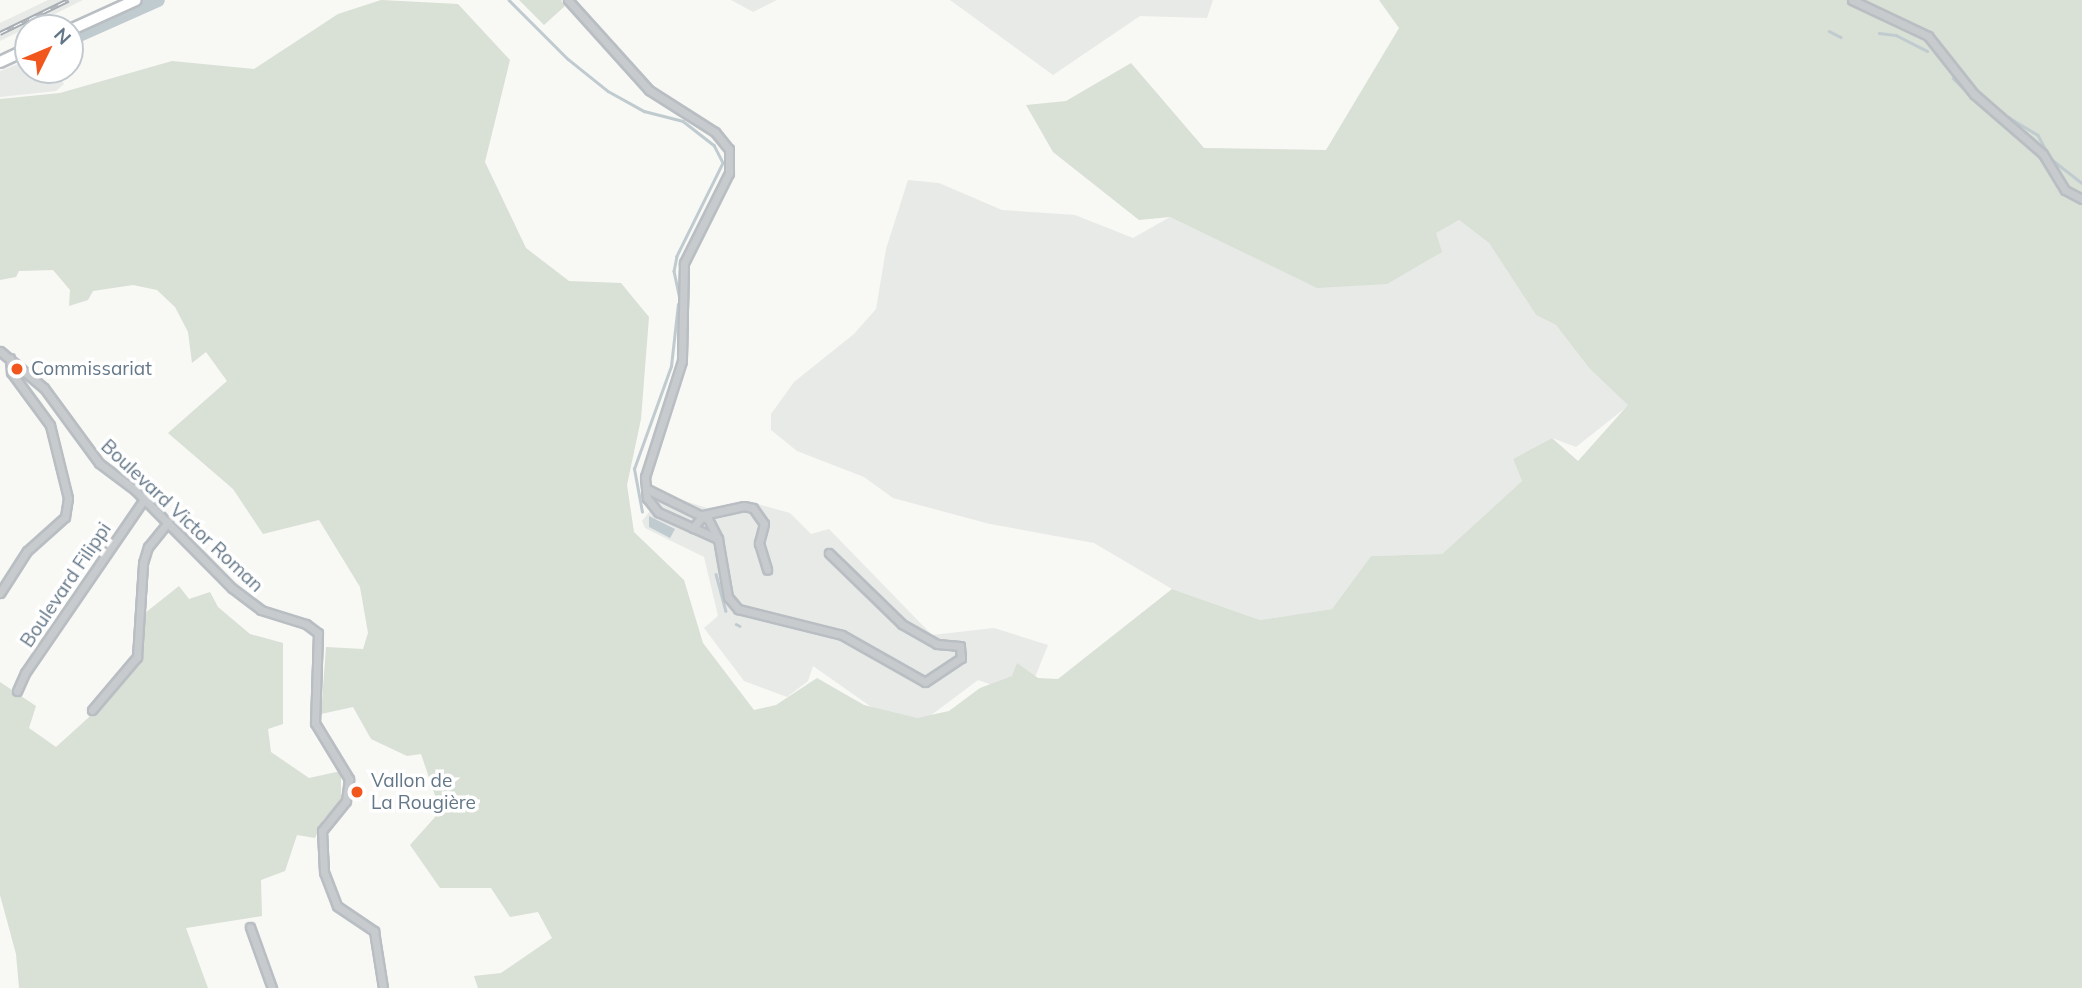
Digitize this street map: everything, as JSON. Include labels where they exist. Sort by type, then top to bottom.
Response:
[{"type":"main road","points":[[84,24],[136,0]]},
{"type":"street","points":[[568,0],[649,90],[715,132],[729,149],[729,173],[684,263],[682,361],[647,467],[646,489],[658,512],[718,539]]},
{"type":"street","points":[[1852,0],[1928,36],[1974,93],[2043,154],[2065,190],[2082,199]]},
{"type":"street","name":"Boulevard Victor Roman","points":[[0,351],[44,388],[99,463],[144,499],[250,602],[306,624],[318,634],[315,723],[349,779],[346,802],[322,831],[324,872],[337,906],[374,931],[383,988]]},
{"type":"street","points":[[0,593],[27,551],[65,517],[68,498],[50,425],[12,372],[10,358]]},
{"type":"street","points":[[646,489],[703,515],[753,508],[764,524],[759,543],[766,569]]},
{"type":"street","name":"Boulevard Filippi","points":[[17,691],[25,673],[144,499]]},
{"type":"street","points":[[693,528],[703,515]]},
{"type":"street","points":[[703,515],[718,539],[728,597],[746,613],[795,620],[842,635],[925,682],[961,658],[960,646],[937,644],[902,624],[829,554]]},
{"type":"street","points":[[92,710],[137,657],[144,564],[148,547],[168,522]]},
{"type":"street","points":[[250,927],[272,988]]},
{"type":"shaded area","points":[[48,0],[83,0],[55,14],[19,14]]},
{"type":"shaded area","points":[[381,0],[458,4],[510,60],[485,162],[526,248],[569,281],[621,283],[649,317],[641,419],[627,485],[634,532],[684,580],[703,643],[754,710],[776,705],[817,678],[864,705],[917,718],[949,711],[980,688],[1012,676],[1017,663],[1038,678],[1058,679],[1172,589],[1260,620],[1332,609],[1371,556],[1442,554],[1522,481],[1513,459],[1552,438],[1578,461],[1628,405],[1589,368],[1556,325],[1536,315],[1489,243],[1459,220],[1436,233],[1442,252],[1387,284],[1317,288],[1170,217],[1139,220],[1053,152],[1026,105],[1066,101],[1131,63],[1204,148],[1326,150],[1399,28],[1379,0],[2082,0],[2082,988],[478,988],[474,976],[501,973],[552,938],[538,912],[510,917],[491,888],[440,888],[410,845],[436,816],[438,804],[421,754],[407,756],[371,739],[353,707],[321,714],[326,647],[363,649],[368,633],[360,587],[319,520],[263,534],[233,489],[168,433],[227,381],[206,352],[192,363],[188,332],[175,307],[157,290],[133,285],[93,291],[88,300],[69,306],[70,290],[53,270],[19,271],[16,277],[0,280],[0,99],[60,93],[172,61],[254,69],[338,14]]},
{"type":"shaded area","points":[[519,0],[561,0],[565,6],[544,25]]},
{"type":"shaded area","points":[[731,0],[777,0],[753,12]]},
{"type":"shaded area","points":[[950,0],[1213,0],[1207,18],[1140,16],[1053,75]]},
{"type":"shaded area","points":[[14,16],[14,34],[0,41],[0,23]]},
{"type":"shaded area","points":[[14,66],[14,84],[64,84],[56,91],[0,97],[0,71]]},
{"type":"shaded area","points":[[908,180],[939,183],[1002,210],[1075,215],[1133,238],[1170,217],[1318,288],[1459,220],[1489,243],[1536,315],[1556,325],[1589,368],[1629,405],[1576,447],[1552,438],[1513,459],[1522,481],[1442,554],[1371,556],[1332,609],[1260,620],[1172,589],[1094,543],[990,524],[893,498],[864,477],[797,451],[771,430],[771,414],[794,382],[854,334],[876,309],[886,249]]},
{"type":"shaded area","points":[[663,494],[707,508],[750,502],[790,513],[811,534],[829,529],[932,635],[994,628],[1048,645],[1027,697],[978,680],[930,716],[906,720],[870,706],[813,666],[808,681],[787,697],[744,681],[704,628],[718,616],[704,557],[645,528],[642,521]]},
{"type":"shaded area","points":[[649,516],[675,529],[670,538],[649,527]]},
{"type":"shaded area","points":[[179,586],[189,599],[210,592],[218,607],[250,634],[283,643],[283,724],[268,729],[271,752],[309,778],[341,771],[341,800],[323,820],[315,838],[297,835],[285,871],[261,880],[262,916],[186,928],[208,988],[19,988],[16,954],[0,895],[0,682],[36,706],[29,728],[56,747],[88,718],[138,660],[145,613]]},
{"type":"waterway","points":[[84,33],[158,0]]},
{"type":"waterway","points":[[509,0],[568,59],[608,91],[644,111],[683,121],[714,145],[723,163],[677,256],[674,271],[679,295]]},
{"type":"waterway","points":[[1829,31],[1841,37]]},
{"type":"waterway","points":[[1879,33],[1896,35],[1927,51]]},
{"type":"waterway","points":[[1953,78],[1987,111]]},
{"type":"waterway","points":[[2000,112],[2038,135],[2050,158],[2082,183]]},
{"type":"waterway","points":[[642,512],[634,469],[671,366],[678,304]]},
{"type":"waterway","points":[[716,574],[726,611]]},
{"type":"waterway","points":[[736,624],[740,626]]},
{"type":"railway","points":[[0,33],[68,0]]},
{"type":"place","name":"Commissariat","points":[[17,369]]},
{"type":"place","name":"Vallon de La Rougière","points":[[357,792]]}]
